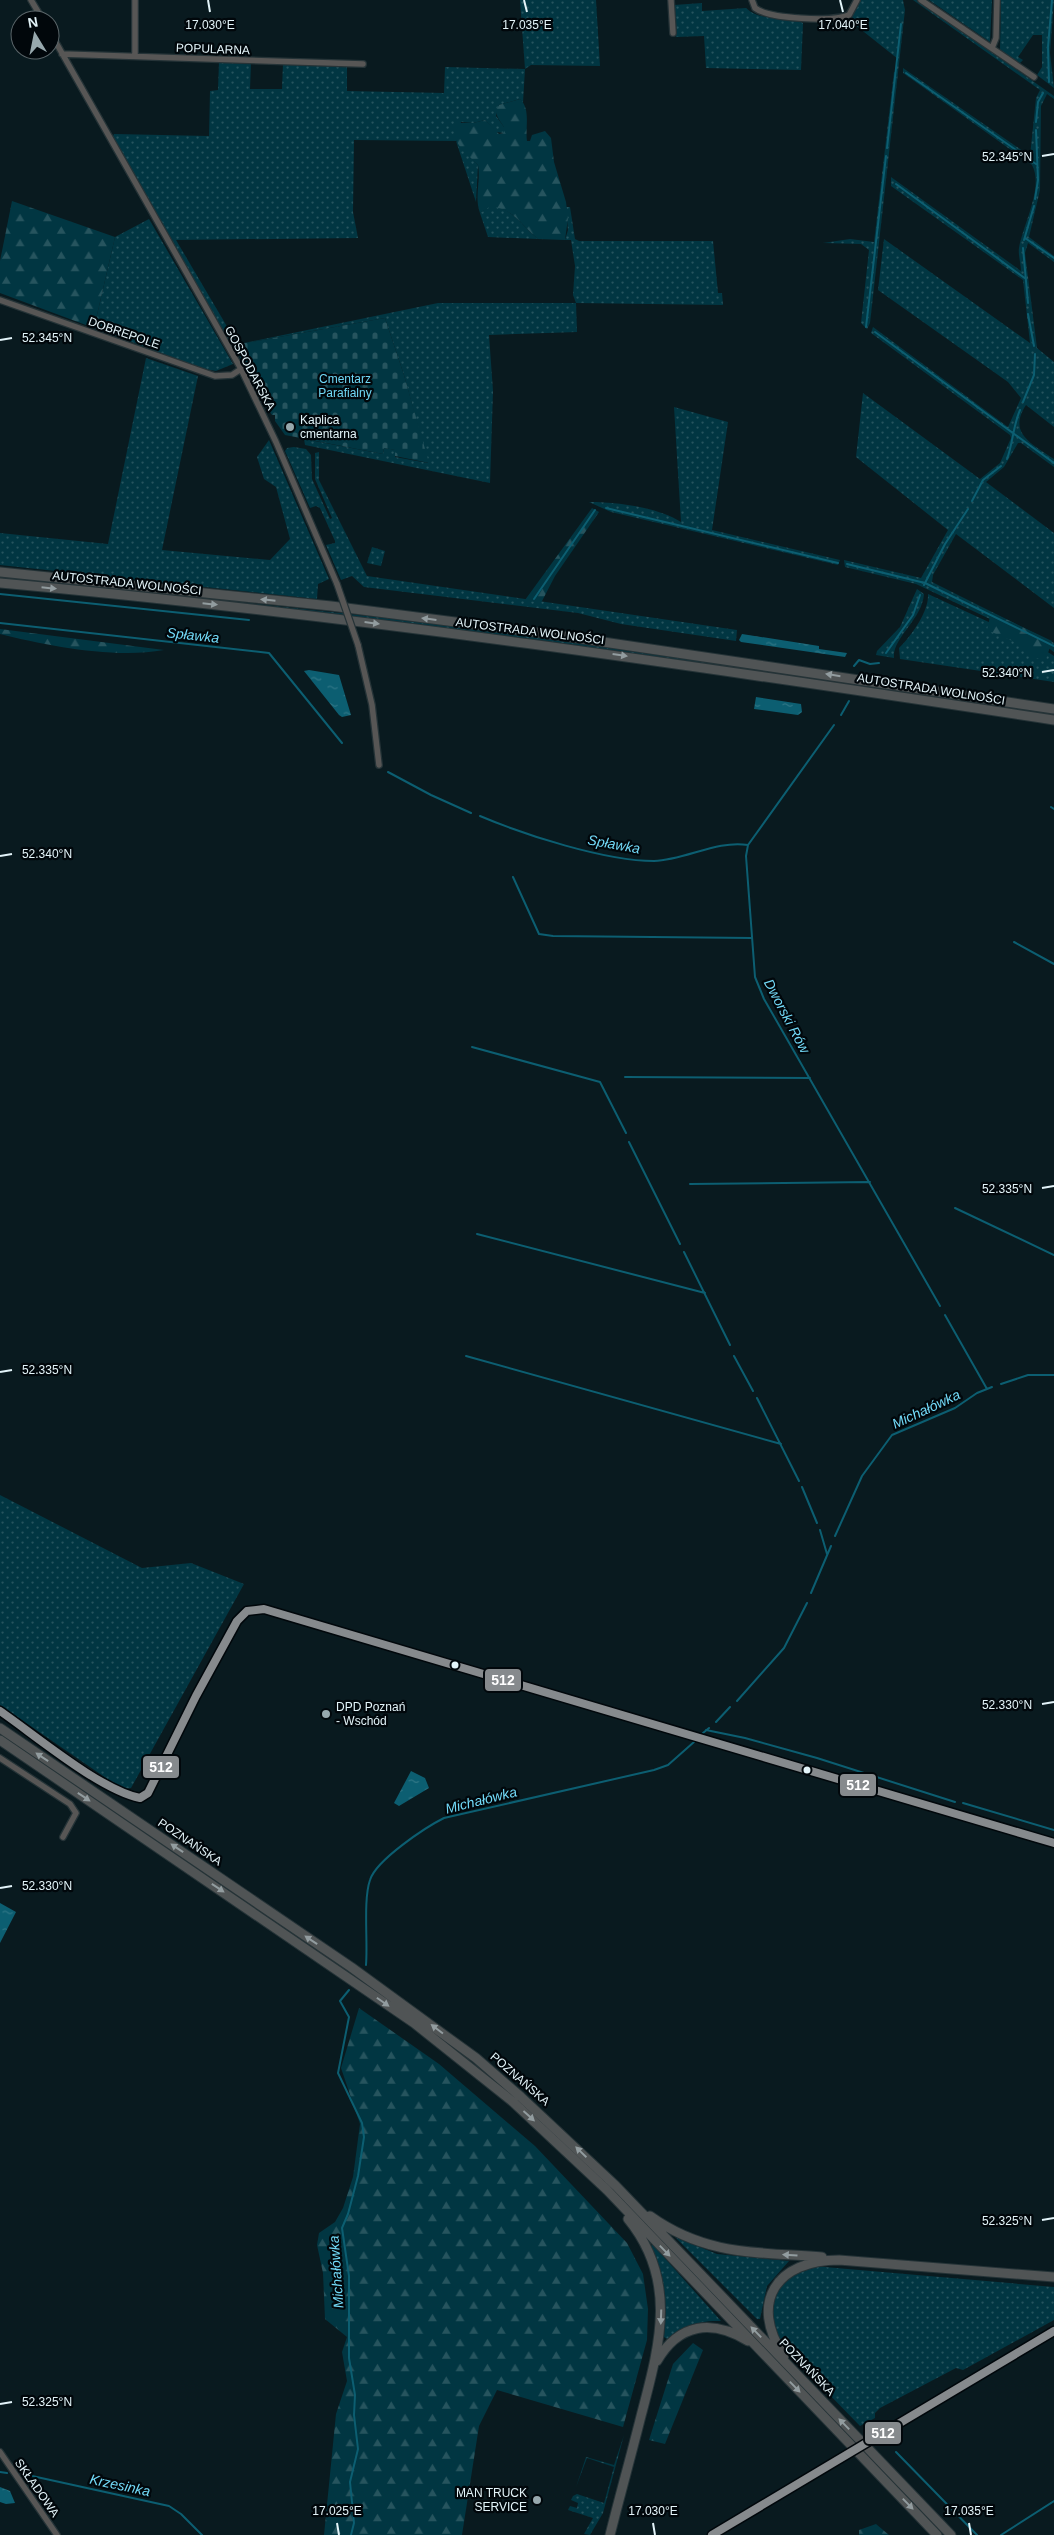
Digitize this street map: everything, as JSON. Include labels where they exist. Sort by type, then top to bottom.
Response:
[{"type":"highway","name":"AUTOSTRADA WOLNOŚCI","points":[[0,572],[322,605],[536,632],[1054,709]]},
{"type":"highway","name":"AUTOSTRADA WOLNOŚCI","points":[[0,583],[317,616],[555,646],[1054,720]]},
{"type":"highway","name":"POZNAŃSKA","points":[[0,1728],[430,2024],[522,2097],[616,2186],[951,2535]]},
{"type":"highway","name":"POZNAŃSKA","points":[[0,1740],[414,2023],[514,2102],[607,2190],[937,2535]]},
{"type":"highway","points":[[616,2186],[664,2225],[700,2243],[734,2250],[1054,2277]]},
{"type":"highway","points":[[607,2190],[640,2236],[657,2276],[661,2301],[661,2324],[653,2368],[610,2535]]},
{"type":"highway","points":[[802,2380],[773,2337],[768,2320],[770,2300],[778,2283],[790,2271],[812,2262],[839,2260]]},
{"type":"highway","points":[[653,2368],[674,2338],[688,2331],[702,2328],[726,2330],[744,2339],[762,2352]]},
{"type":"street","points":[[135,0],[135,56]]},
{"type":"street","points":[[671,0],[673,33]]},
{"type":"street","points":[[752,0],[755,8],[768,15],[831,18],[850,15],[857,0]]},
{"type":"street","points":[[922,0],[1034,77]]},
{"type":"street","points":[[992,48],[996,38],[997,0]]},
{"type":"street","name":"GOSPODARSKA","points":[[60,50],[240,369],[276,442],[337,584],[358,645],[372,706],[379,765]]},
{"type":"street","name":"POPULARNA","points":[[62,54],[363,64]]},
{"type":"street","name":"DOBREPOLE","points":[[0,300],[214,376],[232,375],[240,369]]},
{"type":"street","points":[[0,1711],[105,1783],[134,1799],[142,1797],[148,1793],[231,1630],[244,1613],[259,1609],[316,1623],[1054,1843]]},
{"type":"street","points":[[0,1758],[70,1804],[76,1813],[63,1837]]},
{"type":"street","points":[[712,2535],[1054,2331]]},
{"type":"street","name":"SKŁADOWA","points":[[0,2452],[57,2535]]},
{"type":"green space","points":[[520,0],[596,0],[600,66],[531,65],[525,69]]},
{"type":"green space","points":[[859,0],[903,0],[905,10],[870,323],[867,329],[861,323],[869,250],[861,244],[823,243],[850,239],[874,242],[894,72],[896,72],[898,59],[854,24],[852,17]]},
{"type":"green space","points":[[913,0],[917,0],[1054,96],[1054,99],[1047,94],[1041,106],[1040,190],[1029,237],[1054,256],[1054,262],[1028,243],[1025,253],[1037,348],[1054,362],[1054,427],[1026,405],[1019,424],[1021,431],[1031,443],[1054,459],[1054,467],[1021,443],[1018,443],[1004,467],[986,482],[1054,533],[1054,608],[956,534],[933,575],[932,582],[1054,643],[1054,652],[1041,643],[916,584],[845,567],[844,560],[921,578],[948,530],[856,457],[863,393],[980,479],[1000,463],[1011,438],[1010,435],[871,333],[873,327],[1008,427],[1021,398],[1008,382],[878,290],[884,239],[1030,343],[1023,280],[891,186],[891,177],[1021,271],[1019,248],[1032,206],[1036,184],[1032,165],[903,73],[903,68],[1030,156],[1036,98],[1040,90]]},
{"type":"green space","points":[[929,0],[992,0],[990,42]]},
{"type":"green space","points":[[1001,0],[1054,0],[1050,53],[1054,88],[1037,75],[1042,67],[1042,35],[1033,35],[1018,57],[1023,60],[1020,63],[1000,50]]},
{"type":"green space","points":[[702,3],[702,11],[746,8],[760,16],[789,18],[803,23],[801,70],[706,68],[704,36],[676,37],[674,5]]},
{"type":"green space","points":[[219,62],[251,63],[250,89],[282,89],[283,64],[347,65],[347,91],[444,93],[445,67],[525,69],[523,103],[520,99],[499,105],[496,116],[504,127],[504,133],[496,132],[485,120],[473,123],[461,122],[456,141],[354,140],[353,212],[358,238],[176,240],[235,340],[228,339],[112,138],[114,134],[209,136],[210,91],[218,90]]},
{"type":"green space","points":[[520,99],[527,113],[527,141],[530,141],[532,135],[545,131],[551,138],[554,162],[566,202],[568,218],[565,240],[538,239],[512,215],[499,208],[491,206],[480,213],[478,207],[478,165],[456,141],[454,135],[456,123],[473,123],[485,120],[499,134],[504,133],[504,127],[497,114],[497,108],[499,105]]},
{"type":"green space","points":[[456,141],[478,165],[476,202]]},
{"type":"green space","points":[[12,201],[115,237],[94,328],[0,293],[0,261]]},
{"type":"green space","points":[[491,205],[512,214],[538,239],[488,237],[480,213]]},
{"type":"green space","points":[[566,207],[570,207],[575,239],[579,241],[713,241],[718,293],[722,293],[723,305],[576,303],[573,295],[575,266],[571,240],[565,240],[568,230]]},
{"type":"green space","points":[[149,219],[233,364],[216,371],[204,369],[94,328],[115,237]]},
{"type":"green space","points":[[438,303],[576,303],[577,332],[489,335],[493,391],[490,483],[305,445],[304,439],[383,454],[384,448],[396,450],[395,457],[428,463],[404,375],[385,318],[234,345]]},
{"type":"green space","name":"Cmentarz Parafialny","points":[[385,318],[404,375],[429,463],[395,456],[395,450],[384,448],[383,454],[285,435],[275,421],[275,415],[272,415],[262,400],[251,372],[248,373],[234,345]]},
{"type":"green space","points":[[146,358],[198,376],[162,550],[270,560],[290,539],[276,487],[264,479],[257,457],[269,440],[329,579],[318,584],[317,599],[0,565],[0,533],[108,544]]},
{"type":"green space","points":[[674,407],[728,422],[712,530],[840,560],[838,565],[611,512],[589,502],[636,506],[649,509],[681,522]]},
{"type":"green space","points":[[287,448],[306,449],[311,455],[312,479],[330,519],[332,518],[315,479],[315,453],[319,452],[319,480],[367,576],[737,630],[736,641],[621,624],[578,613],[364,587],[352,576],[341,580],[326,545],[335,543],[335,541],[320,508],[316,506],[310,508],[285,451]]},
{"type":"green space","points":[[592,508],[599,512],[555,576],[541,603],[525,600]]},
{"type":"green space","points":[[372,547],[385,551],[381,566],[367,563]]},
{"type":"green space","points":[[0,576],[459,626],[910,691],[909,694],[569,646],[342,617],[0,579]]},
{"type":"green space","points":[[917,589],[924,594],[922,603],[898,643],[894,658],[876,655],[877,651],[900,627]]},
{"type":"green space","points":[[928,594],[1032,642],[1054,656],[1054,682],[900,659],[899,648],[909,637],[922,616],[928,601]]},
{"type":"green space","points":[[991,612],[1052,641],[1046,659],[1033,658],[1024,646],[987,630]]},
{"type":"green space","points":[[0,629],[164,650],[124,653],[82,650],[0,634]]},
{"type":"green space","points":[[0,1495],[142,1568],[191,1563],[244,1584],[131,1788],[122,1789],[0,1705]]},
{"type":"green space","points":[[359,2008],[439,2064],[535,2146],[627,2243],[643,2274],[648,2309],[647,2340],[623,2427],[497,2390],[479,2426],[462,2535],[324,2535],[336,2414],[347,2381],[342,2352],[347,2337],[325,2319],[323,2273],[317,2245],[319,2233],[335,2222],[343,2208],[353,2177],[360,2124],[341,2068]]},
{"type":"green space","points":[[675,2237],[717,2254],[789,2261],[767,2286],[760,2319],[757,2319]]},
{"type":"green space","points":[[653,2245],[721,2321],[698,2323],[667,2339],[664,2337],[664,2291],[659,2269],[650,2246]]},
{"type":"green space","points":[[813,2266],[1054,2287],[1054,2320],[963,2370],[956,2368],[880,2408],[875,2413],[875,2418],[860,2426],[786,2350],[775,2329],[772,2316],[774,2301],[781,2285],[794,2273]]},
{"type":"green space","points":[[693,2343],[703,2350],[665,2444],[649,2440],[673,2364]]},
{"type":"green space","points":[[624,2435],[603,2513],[590,2535],[584,2534],[593,2518],[568,2510],[570,2506],[577,2508],[578,2503],[571,2500],[577,2494],[604,2503],[614,2467],[587,2458],[576,2487],[586,2457],[614,2465]]},
{"type":"green space","points":[[876,2524],[889,2535],[859,2535],[859,2530]]},
{"type":"water","points":[[742,634],[819,646],[819,649],[847,653],[845,657],[741,642],[739,640]]},
{"type":"water","points":[[309,670],[339,675],[351,715],[342,717],[339,715],[304,671]]},
{"type":"water","points":[[756,697],[801,704],[802,712],[798,715],[754,709]]},
{"type":"water","points":[[411,1771],[425,1778],[429,1788],[399,1806],[394,1803]]},
{"type":"water","points":[[0,1903],[16,1912],[0,1943]]},
{"type":"water","points":[[0,2487],[10,2491],[15,2503],[6,2504],[0,2502]]},
{"type":"waterway","name":"Dworski Rów","points":[[1049,82],[1048,47],[1052,0]]},
{"type":"waterway","points":[[887,148],[901,24]]},
{"type":"waterway","points":[[906,73],[1036,164]]},
{"type":"waterway","name":"Dworski Rów","points":[[1036,122],[1038,102],[1043,93]]},
{"type":"waterway","name":"Dworski Rów","points":[[1035,199],[1038,180],[1036,130]]},
{"type":"waterway","points":[[866,327],[886,156]]},
{"type":"waterway","points":[[896,184],[1026,279]]},
{"type":"waterway","name":"Dworski Rów","points":[[1024,240],[1034,206]]},
{"type":"waterway","points":[[1025,238],[1054,258]]},
{"type":"waterway","name":"Dworski Rów","points":[[1023,248],[1028,303]]},
{"type":"waterway","name":"Dworski Rów","points":[[1028,314],[1034,346]]},
{"type":"waterway","points":[[875,332],[1054,463]]},
{"type":"waterway","name":"Dworski Rów","points":[[1023,402],[1034,375],[1035,354]]},
{"type":"waterway","name":"Dworski Rów","points":[[1007,459],[1020,410]]},
{"type":"waterway","name":"Dworski Rów","points":[[972,501],[983,480],[1001,466]]},
{"type":"waterway","points":[[606,508],[838,563]]},
{"type":"waterway","name":"Dworski Rów","points":[[924,585],[945,544],[968,509]]},
{"type":"waterway","points":[[534,599],[595,510]]},
{"type":"waterway","points":[[847,564],[925,583],[1054,646]]},
{"type":"waterway","points":[[0,594],[249,620]]},
{"type":"waterway","name":"Dworski Rów","points":[[886,653],[913,615],[920,595]]},
{"type":"waterway","name":"Spławka","points":[[0,623],[269,653],[342,743]]},
{"type":"waterway","name":"Dworski Rów","points":[[854,666],[859,660],[870,664],[879,663]]},
{"type":"waterway","name":"Dworski Rów","points":[[841,715],[849,701]]},
{"type":"waterway","name":"Dworski Rów","points":[[834,725],[748,845],[746,856],[755,977],[764,999],[940,1306]]},
{"type":"waterway","name":"Spławka","points":[[388,772],[431,795],[471,813]]},
{"type":"waterway","name":"Spławka","points":[[480,816],[566,846],[634,860],[666,860],[724,845],[748,845]]},
{"type":"waterway","points":[[513,877],[539,934],[553,936],[752,938]]},
{"type":"waterway","points":[[1014,942],[1054,964]]},
{"type":"waterway","points":[[472,1047],[600,1082],[626,1133]]},
{"type":"waterway","points":[[625,1077],[810,1078]]},
{"type":"waterway","points":[[629,1142],[680,1244]]},
{"type":"waterway","points":[[690,1184],[870,1182]]},
{"type":"waterway","points":[[955,1208],[1054,1255]]},
{"type":"waterway","points":[[477,1234],[705,1293]]},
{"type":"waterway","points":[[684,1252],[730,1345]]},
{"type":"waterway","name":"Dworski Rów","points":[[945,1315],[987,1389]]},
{"type":"waterway","points":[[466,1356],[781,1444]]},
{"type":"waterway","points":[[734,1356],[753,1391]]},
{"type":"waterway","name":"Michałówka","points":[[1001,1384],[1028,1375],[1054,1375]]},
{"type":"waterway","name":"Michałówka","points":[[835,1536],[862,1476],[892,1435],[955,1408],[977,1393],[992,1387]]},
{"type":"waterway","points":[[757,1398],[799,1481]]},
{"type":"waterway","points":[[802,1487],[817,1523]]},
{"type":"waterway","points":[[820,1530],[827,1554]]},
{"type":"waterway","name":"Michałówka","points":[[811,1593],[831,1546]]},
{"type":"waterway","name":"Michałówka","points":[[737,1701],[784,1648],[807,1603]]},
{"type":"waterway","name":"Michałówka","points":[[716,1722],[730,1707]]},
{"type":"waterway","name":"Michałówka","points":[[703,1733],[709,1728]]},
{"type":"waterway","points":[[706,1730],[745,1738],[817,1758],[955,1802]]},
{"type":"waterway","name":"Michałówka","points":[[366,1965],[366,1910],[370,1880],[382,1863],[414,1836],[444,1818],[654,1770],[668,1765],[694,1742]]},
{"type":"waterway","points":[[963,1803],[1054,1830]]},
{"type":"waterway","name":"Michałówka","points":[[349,1990],[340,2001],[349,2017],[338,2073],[362,2123],[364,2137],[358,2176],[348,2214],[342,2228],[349,2276],[349,2358],[355,2395],[354,2415],[358,2449],[350,2482],[354,2523],[351,2535]]},
{"type":"waterway","points":[[896,2452],[977,2535]]},
{"type":"waterway","name":"Krzesinka","points":[[0,2472],[7,2473]]},
{"type":"waterway","name":"Krzesinka","points":[[23,2474],[169,2506],[181,2514],[202,2535]]},
{"type":"waterway","points":[[1001,2535],[1054,2501]]},
{"type":"transit line","name":"512","points":[[0,1711],[87,1773],[124,1793],[140,1798],[148,1793],[196,1696],[237,1621],[247,1611],[264,1609],[1054,1843]]},
{"type":"transit line","name":"512","points":[[712,2535],[1054,2331]]},
{"type":"place","name":"Kaplica cmentarna","points":[[290,427]]},
{"type":"place","name":"DPD Poznań - Wschód","points":[[326,1714]]},
{"type":"place","name":"MAN TRUCK SERVICE","points":[[537,2500]]}]
